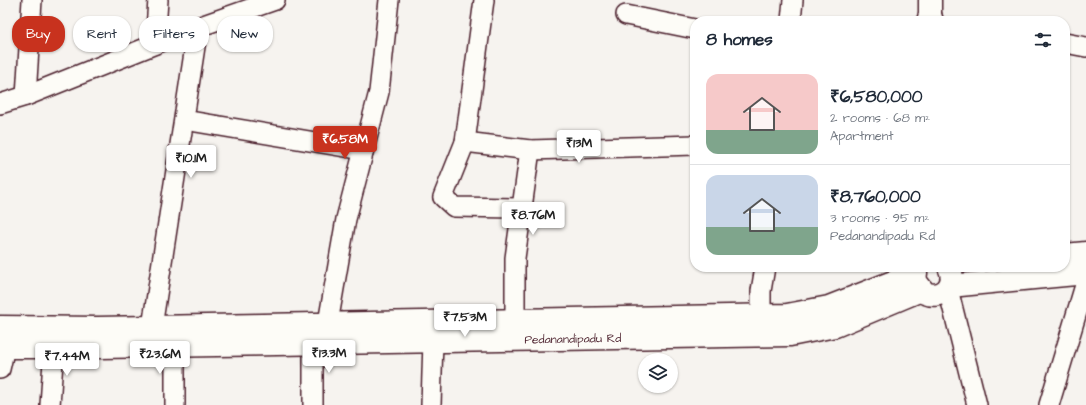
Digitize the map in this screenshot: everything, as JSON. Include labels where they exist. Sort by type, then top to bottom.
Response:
[{"type":"main road","points":[[1070,255],[1086,253]]},
{"type":"main road","points":[[918,276],[931,295],[937,295],[950,275],[1086,274]]},
{"type":"main road","name":"Pedanandipadu Rd","points":[[2,340],[152,327],[787,315],[829,307],[918,276]]},
{"type":"main road","name":"Pedanandipadu Rd","points":[[2,340],[54,347],[790,335],[836,326],[918,276]]},
{"type":"street","points":[[26,96],[32,0]]},
{"type":"street","points":[[157,16],[158,0]]},
{"type":"street","points":[[209,23],[275,0]]},
{"type":"street","points":[[328,323],[346,219],[379,92],[389,0]]},
{"type":"street","points":[[484,0],[465,142],[443,197],[454,207],[521,208]]},
{"type":"street","points":[[791,16],[793,0]]},
{"type":"street","points":[[626,15],[690,28]]},
{"type":"street","points":[[1070,44],[1086,47]]},
{"type":"street","points":[[0,104],[26,96],[139,51]]},
{"type":"street","points":[[152,327],[194,52]]},
{"type":"street","points":[[184,120],[363,150]]},
{"type":"street","points":[[465,142],[530,150],[690,145]]},
{"type":"street","points":[[515,320],[515,258],[530,150]]},
{"type":"street","points":[[761,315],[761,291],[764,272]]},
{"type":"street","points":[[950,275],[977,405]]},
{"type":"street","points":[[1049,405],[1086,282]]},
{"type":"street","points":[[0,369],[2,340]]},
{"type":"street","points":[[431,405],[433,341]]},
{"type":"street","points":[[313,343],[313,405]]},
{"type":"street","points":[[175,346],[175,405]]},
{"type":"street","points":[[50,405],[54,347]]}]
